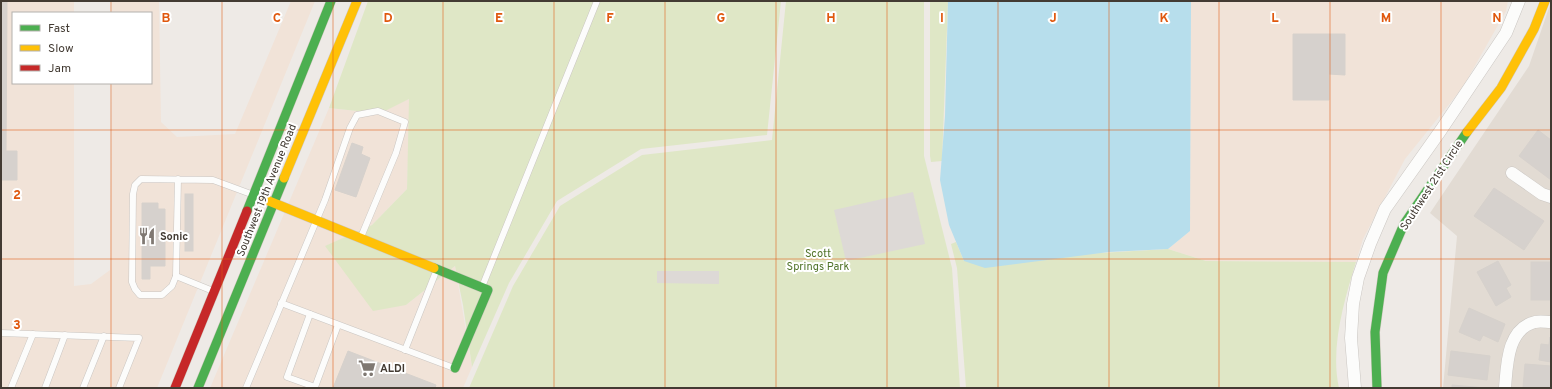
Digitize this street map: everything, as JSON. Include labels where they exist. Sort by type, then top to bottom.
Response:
[{"type":"main road","name":"Southwest 19th Avenue Road","points":[[175,388],[331,1]]},
{"type":"main road","name":"Southwest 19th Avenue Road","points":[[198,388],[357,1]]},
{"type":"main road","name":"Southwest 21st Circle","points":[[1377,388],[1375,332],[1378,302],[1383,273],[1395,242],[1404,224],[1460,140],[1501,88],[1534,29],[1545,1]]},
{"type":"main road","points":[[252,194],[488,290],[455,368]]},
{"type":"street","name":"Southwest 21st Circle","points":[[1355,388],[1351,338],[1353,304],[1358,278],[1370,244],[1385,209],[1441,130],[1506,33],[1519,1]]},
{"type":"street","points":[[1512,173],[1542,194],[1551,197]]},
{"type":"street","points":[[1505,388],[1508,354],[1517,332],[1535,322],[1551,322]]},
{"type":"lane","points":[[482,287],[597,1]]},
{"type":"lane","points":[[246,388],[316,220],[350,128],[357,115],[378,111],[405,122],[396,153],[360,238]]},
{"type":"lane","points":[[178,179],[176,276],[172,286],[162,295],[140,295],[132,282],[133,194],[135,185],[141,179],[178,179],[213,180],[252,194]]},
{"type":"lane","points":[[405,350],[437,269]]},
{"type":"lane","points":[[176,276],[214,291]]},
{"type":"lane","points":[[281,303],[455,368]]},
{"type":"lane","points":[[310,314],[287,377],[316,387],[338,325]]},
{"type":"lane","points":[[1,333],[139,338],[119,388]]},
{"type":"lane","points":[[11,388],[33,334]]},
{"type":"lane","points":[[46,388],[65,335]]},
{"type":"lane","points":[[84,388],[104,336]]},
{"type":"shaded area","points":[[1,1],[74,1],[74,12],[12,12],[12,84],[74,84],[74,286],[91,284],[110,270],[112,84],[152,84],[152,12],[112,12],[112,1],[159,1],[161,122],[177,137],[235,134],[291,1],[315,1],[157,388],[1,388]]},
{"type":"shaded area","points":[[1191,1],[1508,1],[1506,11],[1463,87],[1405,159],[1363,239],[1356,262],[1206,261],[1168,249],[1190,231]]},
{"type":"shaded area","points":[[1551,2],[1551,388],[1443,388],[1457,236],[1430,213],[1529,66]]},
{"type":"shaded area","points":[[410,99],[407,189],[372,225],[326,246],[406,305],[455,266],[472,367],[463,388],[210,388],[329,108],[357,111]]},
{"type":"shaded area","points":[[913,192],[925,244],[846,261],[834,210]]},
{"type":"shaded area","points":[[657,271],[719,271],[719,284],[657,283]]},
{"type":"green space","points":[[368,1],[781,1],[767,135],[641,149],[557,201],[509,283],[472,367],[463,305],[455,266],[406,305],[373,311],[325,246],[372,225],[407,189],[409,99],[385,111],[357,111],[329,108]]},
{"type":"green space","name":"Scott Springs Park","points":[[786,1],[924,1],[924,156],[952,268],[960,388],[469,388],[513,286],[560,206],[642,155],[772,140]]},
{"type":"green space","points":[[930,1],[948,1],[942,161],[931,162],[930,156]]},
{"type":"green space","points":[[956,242],[964,261],[1168,249],[1206,261],[1356,262],[1343,308],[1337,341],[1336,357],[1339,388],[966,388],[957,268],[951,244]]},
{"type":"water","points":[[948,1],[1191,1],[1190,231],[1168,249],[1109,252],[985,268],[964,261],[949,225],[940,180],[945,116]]},
{"type":"building","points":[[1,1],[7,1],[6,151],[17,151],[17,180],[1,180]]},
{"type":"building","points":[[1293,34],[1345,34],[1345,75],[1329,74],[1329,100],[1293,100]]},
{"type":"building","points":[[1538,130],[1551,140],[1551,180],[1519,156]]},
{"type":"building","points":[[352,143],[363,147],[361,154],[370,158],[356,197],[335,190]]},
{"type":"building","points":[[1494,188],[1544,221],[1524,250],[1474,216]]},
{"type":"building","points":[[185,194],[193,194],[193,251],[185,251]]},
{"type":"building","points":[[142,203],[158,203],[158,209],[165,209],[165,266],[150,266],[150,279],[142,279]]},
{"type":"building","points":[[1498,261],[1511,285],[1506,288],[1511,297],[1496,306],[1477,272]]},
{"type":"building","points":[[1531,262],[1551,262],[1551,300],[1531,300]]},
{"type":"building","points":[[1469,308],[1505,324],[1498,342],[1483,335],[1480,341],[1459,332]]},
{"type":"building","points":[[1550,337],[1551,362],[1539,360],[1541,344],[1549,345]]},
{"type":"building","name":"ALDI","points":[[348,351],[436,385],[435,388],[333,388]]},
{"type":"building","points":[[1451,351],[1490,356],[1487,380],[1448,375]]},
{"type":"building","points":[[1525,364],[1551,366],[1551,388],[1523,388]]},
{"type":"building","points":[[1452,385],[1486,388],[1452,388]]},
{"type":"traffic: fast","points":[[247,211],[331,1]]},
{"type":"traffic: fast","points":[[1377,388],[1375,332],[1383,273],[1404,224],[1467,132]]},
{"type":"traffic: fast","points":[[198,388],[284,178]]},
{"type":"traffic: fast","points":[[434,268],[488,290],[455,368]]},
{"type":"traffic: slow","points":[[284,178],[357,1]]},
{"type":"traffic: slow","points":[[1467,132],[1501,88],[1534,29],[1545,1]]},
{"type":"traffic: slow","points":[[264,199],[434,268]]},
{"type":"traffic: jam","points":[[175,388],[247,211]]},
{"type":"place","name":"Sonic","points":[[147,236]]},
{"type":"place","name":"ALDI","points":[[367,368]]}]
